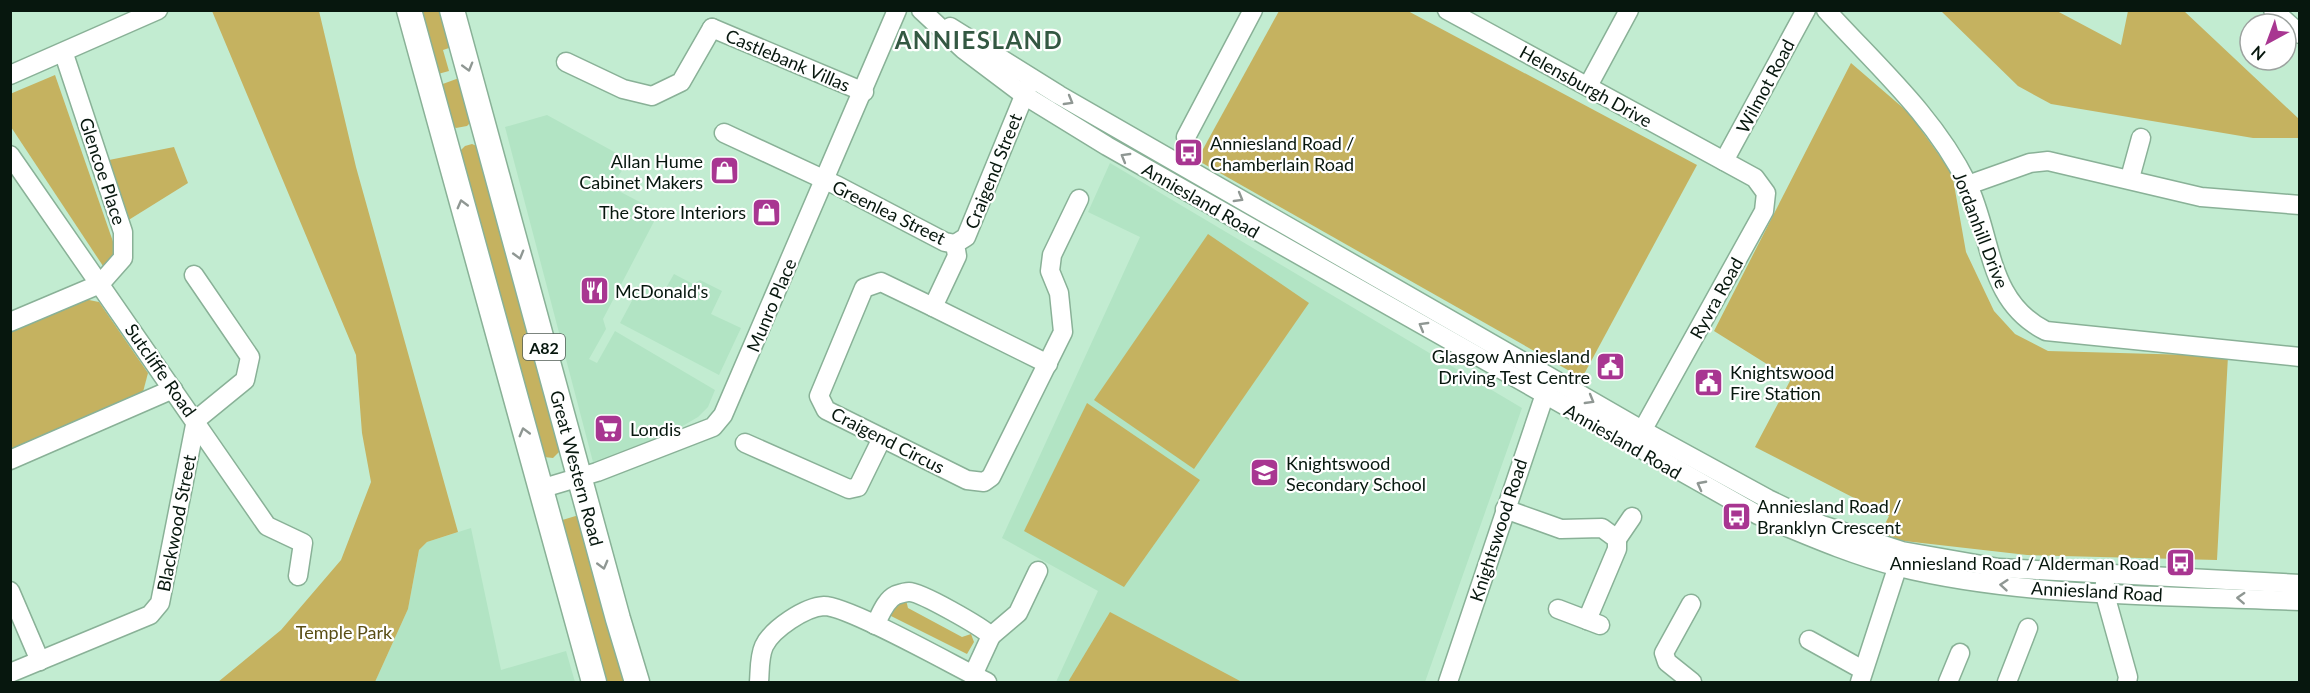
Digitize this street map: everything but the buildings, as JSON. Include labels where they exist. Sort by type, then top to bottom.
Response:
[{"type":"main road","name":"A82","points":[[409,10],[594,682]]},
{"type":"main road","name":"Great Western Road","points":[[452,10],[637,682]]},
{"type":"street","points":[[10,75],[64,54],[158,10]]},
{"type":"street","name":"Munro Place","points":[[540,489],[713,428],[723,415],[864,92],[897,10]]},
{"type":"street","points":[[1186,137],[1252,10]]},
{"type":"street","name":"Helensburgh Drive","points":[[1447,10],[1724,161]]},
{"type":"street","points":[[1588,86],[1629,10]]},
{"type":"street","name":"Wilmot Road","points":[[1724,161],[1806,10]]},
{"type":"street","name":"Jordanhill Drive","points":[[1826,10],[1939,134],[1968,185],[2006,296],[2021,316],[2033,325],[2046,331],[2300,357]]},
{"type":"street","points":[[2273,10],[2300,34]]},
{"type":"street","name":"Anniesland Road","points":[[925,14],[959,31],[1032,78],[1642,430],[1768,499],[1901,559],[1999,568],[2300,584]]},
{"type":"street","name":"Anniesland Road","points":[[925,14],[963,49],[1024,95],[1107,146],[1633,447],[1758,515],[1828,544],[1901,559],[1990,584],[2300,601]]},
{"type":"street","points":[[566,62],[622,88],[652,96],[681,82],[711,19]]},
{"type":"street","name":"Castlebank Villas","points":[[711,19],[864,92]]},
{"type":"street","name":"Glencoe Place","points":[[64,54],[123,232],[123,258],[100,284]]},
{"type":"street","name":"Craigend Street","points":[[933,307],[957,256],[955,244],[966,237],[1032,78]]},
{"type":"street","name":"Greenlea Street","points":[[724,133],[824,180],[945,242],[955,244]]},
{"type":"street","points":[[2130,178],[2141,138]]},
{"type":"street","name":"Ryvra Road","points":[[1633,447],[1764,211],[1766,193],[1755,178],[1724,161]]},
{"type":"street","points":[[1968,185],[2030,163],[2048,161],[2130,178],[2201,197],[2300,205]]},
{"type":"street","name":"Sutcliffe Road","points":[[14,167],[196,420],[267,526],[303,543],[298,576]]},
{"type":"street","points":[[933,307],[1048,364],[1063,332],[1059,293],[1050,271],[1052,255],[1079,199]]},
{"type":"street","points":[[194,275],[250,357],[245,380],[196,420]]},
{"type":"street","name":"Craigend Circus","points":[[933,307],[881,282],[864,288],[818,392],[826,410],[967,480],[984,482],[991,477],[1048,364]]},
{"type":"street","points":[[10,322],[100,284]]},
{"type":"street","name":"Knightswood Road","points":[[1448,682],[1543,394],[1551,378]]},
{"type":"street","points":[[10,460],[173,388]]},
{"type":"street","name":"Blackwood Street","points":[[10,673],[150,615],[160,603],[196,420]]},
{"type":"street","points":[[745,443],[849,489],[858,487],[882,438]]},
{"type":"street","points":[[1505,509],[1561,529],[1602,528],[1617,539]]},
{"type":"street","points":[[1558,609],[1594,623],[1617,549],[1617,539],[1632,517]]},
{"type":"street","points":[[1809,640],[1861,676],[1901,559]]},
{"type":"street","points":[[759,682],[764,646],[773,634],[809,610],[824,606],[840,609],[875,625],[980,679],[991,636],[1018,613],[1038,571]]},
{"type":"street","points":[[2105,573],[2104,591],[2128,677],[2127,682]]},
{"type":"street","points":[[10,591],[40,661]]},
{"type":"street","points":[[875,625],[885,605],[894,596],[910,591],[983,628],[991,636]]},
{"type":"street","points":[[1691,604],[1664,653],[1667,662],[1692,682]]},
{"type":"street","points":[[2007,682],[2028,628]]},
{"type":"street","points":[[1948,682],[1960,653]]},
{"type":"shaded area","points":[[547,115],[629,160],[611,187],[659,212],[603,319],[606,329],[589,359],[597,363],[615,331],[715,390],[708,407],[698,417],[674,431],[593,462],[505,127]]},
{"type":"shaded area","name":"Knightswood Secondary School","points":[[1110,163],[1522,408],[1425,682],[1056,682],[1098,591],[1002,538],[1140,237],[1088,212]]},
{"type":"shaded area","points":[[674,274],[693,284],[700,280],[722,291],[711,314],[741,328],[719,375],[620,323],[641,284],[662,295]]},
{"type":"shaded area","points":[[471,528],[501,670],[566,651],[575,682],[375,682],[408,609],[419,550],[427,542]]},
{"type":"green space","points":[[1406,10],[1697,165],[1582,378],[1197,160],[1279,11]]},
{"type":"green space","name":"Temple Park","points":[[212,11],[319,11],[356,167],[458,532],[427,542],[419,550],[408,609],[375,682],[218,682],[281,630],[341,560],[371,482],[362,433],[356,355]]},
{"type":"green space","points":[[420,11],[442,11],[452,47],[443,50],[449,71],[438,74]]},
{"type":"green space","points":[[1941,11],[2057,11],[2121,45],[2128,11],[2184,11],[2238,62],[2238,72],[2249,72],[2299,119],[2299,138],[2253,138],[2051,104],[2018,86]]},
{"type":"green space","points":[[1851,63],[1909,113],[1952,173],[1966,252],[1994,311],[2015,334],[2048,351],[2228,356],[2217,560],[2027,555],[1878,538],[1889,516],[1755,447],[1791,379],[1714,331]]},
{"type":"green space","points":[[55,75],[118,256],[103,266],[11,127],[10,94]]},
{"type":"green space","points":[[459,78],[472,121],[467,126],[456,128],[451,125],[440,85]]},
{"type":"green space","points":[[472,144],[479,147],[561,450],[553,458],[544,457],[459,152],[465,146]]},
{"type":"green space","points":[[174,147],[188,183],[127,221],[109,160]]},
{"type":"green space","points":[[1208,234],[1309,303],[1194,469],[1094,400]]},
{"type":"green space","points":[[79,298],[99,302],[148,373],[143,392],[11,452],[11,327]]},
{"type":"green space","points":[[1087,403],[1200,480],[1124,587],[1024,531]]},
{"type":"green space","points":[[579,515],[628,682],[606,682],[559,521]]},
{"type":"green space","points":[[906,600],[908,608],[962,637],[971,634],[974,642],[967,654],[889,615],[895,603]]},
{"type":"green space","points":[[1110,612],[1242,682],[1068,682]]},
{"type":"place","name":"Anniesland Road / Chamberlain Road","points":[[1189,153]]},
{"type":"place","name":"Allan Hume Cabinet Makers","points":[[724,171]]},
{"type":"place","name":"The Store Interiors","points":[[767,212]]},
{"type":"place","name":"McDonald's","points":[[594,291]]},
{"type":"place","name":"Glasgow Anniesland Driving Test Centre","points":[[1611,366]]},
{"type":"place","name":"Knightswood Fire Station","points":[[1709,382]]},
{"type":"place","name":"Londis","points":[[609,429]]},
{"type":"place","name":"Knightswood Secondary School","points":[[1265,473]]},
{"type":"place","name":"Anniesland Road / Branklyn Crescent","points":[[1736,516]]},
{"type":"place","name":"Anniesland Road / Alderman Road","points":[[2180,563]]},
{"type":"district","name":"ANNIESLAND","points":[[979,39]]}]
